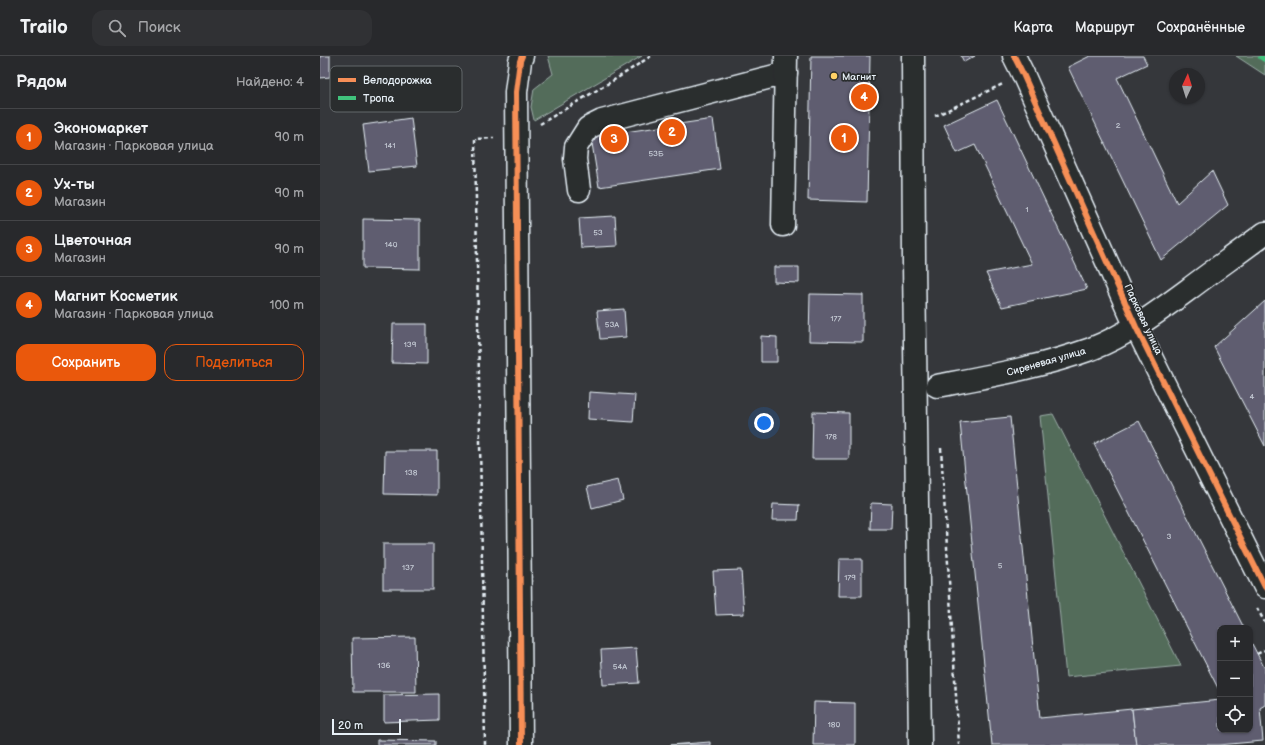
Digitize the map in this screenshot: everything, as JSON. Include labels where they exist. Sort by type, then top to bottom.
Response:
[{"type":"street","points":[[521,745],[516,92],[522,56]]},
{"type":"street","points":[[913,56],[920,745]]},
{"type":"street","name":"Парковая улица","points":[[1014,56],[1136,327],[1265,587]]},
{"type":"street","points":[[579,190],[575,159],[576,148],[588,128],[602,121],[786,65],[783,225]]},
{"type":"street","name":"Сиреневая улица","points":[[937,386],[997,375],[1052,362],[1092,348],[1136,327],[1265,233]]},
{"type":"path","points":[[1257,654],[1265,650]]},
{"type":"green space","points":[[548,56],[642,56],[534,120],[531,107],[534,89],[553,74]]},
{"type":"green space","points":[[1236,56],[1265,56],[1265,75]]},
{"type":"green space","points":[[1053,414],[1181,666],[1066,677],[1040,416]]},
{"type":"building","points":[[320,56],[330,56],[330,77],[320,78]]},
{"type":"building","points":[[811,56],[870,56],[867,202],[808,200]]},
{"type":"building","points":[[961,56],[975,56],[964,62]]},
{"type":"building","points":[[1090,56],[1143,56],[1147,64],[1117,78],[1177,203],[1212,171],[1228,205],[1161,260],[1068,67]]},
{"type":"building","points":[[997,100],[1087,289],[1002,307],[986,273],[1032,264],[975,145],[957,153],[944,125]]},
{"type":"building","points":[[411,118],[417,166],[369,171],[363,125]]},
{"type":"building","points":[[713,119],[720,169],[599,187],[591,137]]},
{"type":"building","points":[[615,216],[617,246],[581,248],[579,218]]},
{"type":"building","points":[[363,219],[420,220],[420,269],[363,268]]},
{"type":"building","points":[[774,267],[799,267],[799,283],[774,282]]},
{"type":"building","points":[[810,294],[863,295],[863,342],[809,341]]},
{"type":"building","points":[[1265,301],[1265,446],[1214,347]]},
{"type":"building","points":[[624,309],[626,337],[600,339],[597,311]]},
{"type":"building","points":[[393,324],[427,324],[427,364],[392,363]]},
{"type":"building","points":[[761,336],[777,337],[777,362],[761,362]]},
{"type":"building","points":[[589,392],[635,395],[633,422],[588,419]]},
{"type":"building","points":[[813,412],[849,413],[849,459],[812,459]]},
{"type":"building","points":[[1010,417],[1040,718],[1132,709],[1136,745],[992,745],[960,422]]},
{"type":"building","points":[[1139,421],[1242,625],[1217,625],[1217,686],[1094,444]]},
{"type":"building","points":[[385,451],[437,451],[437,495],[384,494]]},
{"type":"building","points":[[618,480],[623,500],[592,508],[587,487]]},
{"type":"building","points":[[871,503],[892,504],[891,529],[870,529]]},
{"type":"building","points":[[773,504],[799,505],[798,520],[772,520]]},
{"type":"building","points":[[383,544],[433,544],[433,589],[383,589]]},
{"type":"building","points":[[839,559],[862,559],[862,596],[838,596]]},
{"type":"building","points":[[741,570],[744,614],[716,615],[713,571]]},
{"type":"building","points":[[415,637],[416,692],[353,692],[352,638]]},
{"type":"building","points":[[1253,646],[1265,669],[1265,705],[1260,708],[1263,741],[1219,745],[1136,745],[1132,709],[1217,700],[1217,733],[1253,733]]},
{"type":"building","points":[[636,648],[639,683],[603,685],[601,650]]},
{"type":"building","points":[[439,694],[439,720],[384,722],[384,695]]},
{"type":"building","points":[[814,702],[855,703],[855,745],[813,745]]},
{"type":"building","points":[[377,740],[436,741],[436,745],[377,745]]},
{"type":"building","points":[[710,742],[710,745],[670,745]]},
{"type":"marked path","points":[[1259,56],[1265,60]]},
{"type":"cycle path","points":[[521,745],[516,92],[522,56]]},
{"type":"cycle path","points":[[1014,56],[1136,327],[1265,587]]},
{"type":"place","name":"Магнит","points":[[834,76]]},
{"type":"place","name":"Магнит Косметик","points":[[864,97]]},
{"type":"place","name":"Ух-ты","points":[[672,132]]},
{"type":"place","name":"Экономаркет","points":[[844,138]]},
{"type":"place","name":"Цветочная","points":[[614,139]]}]
